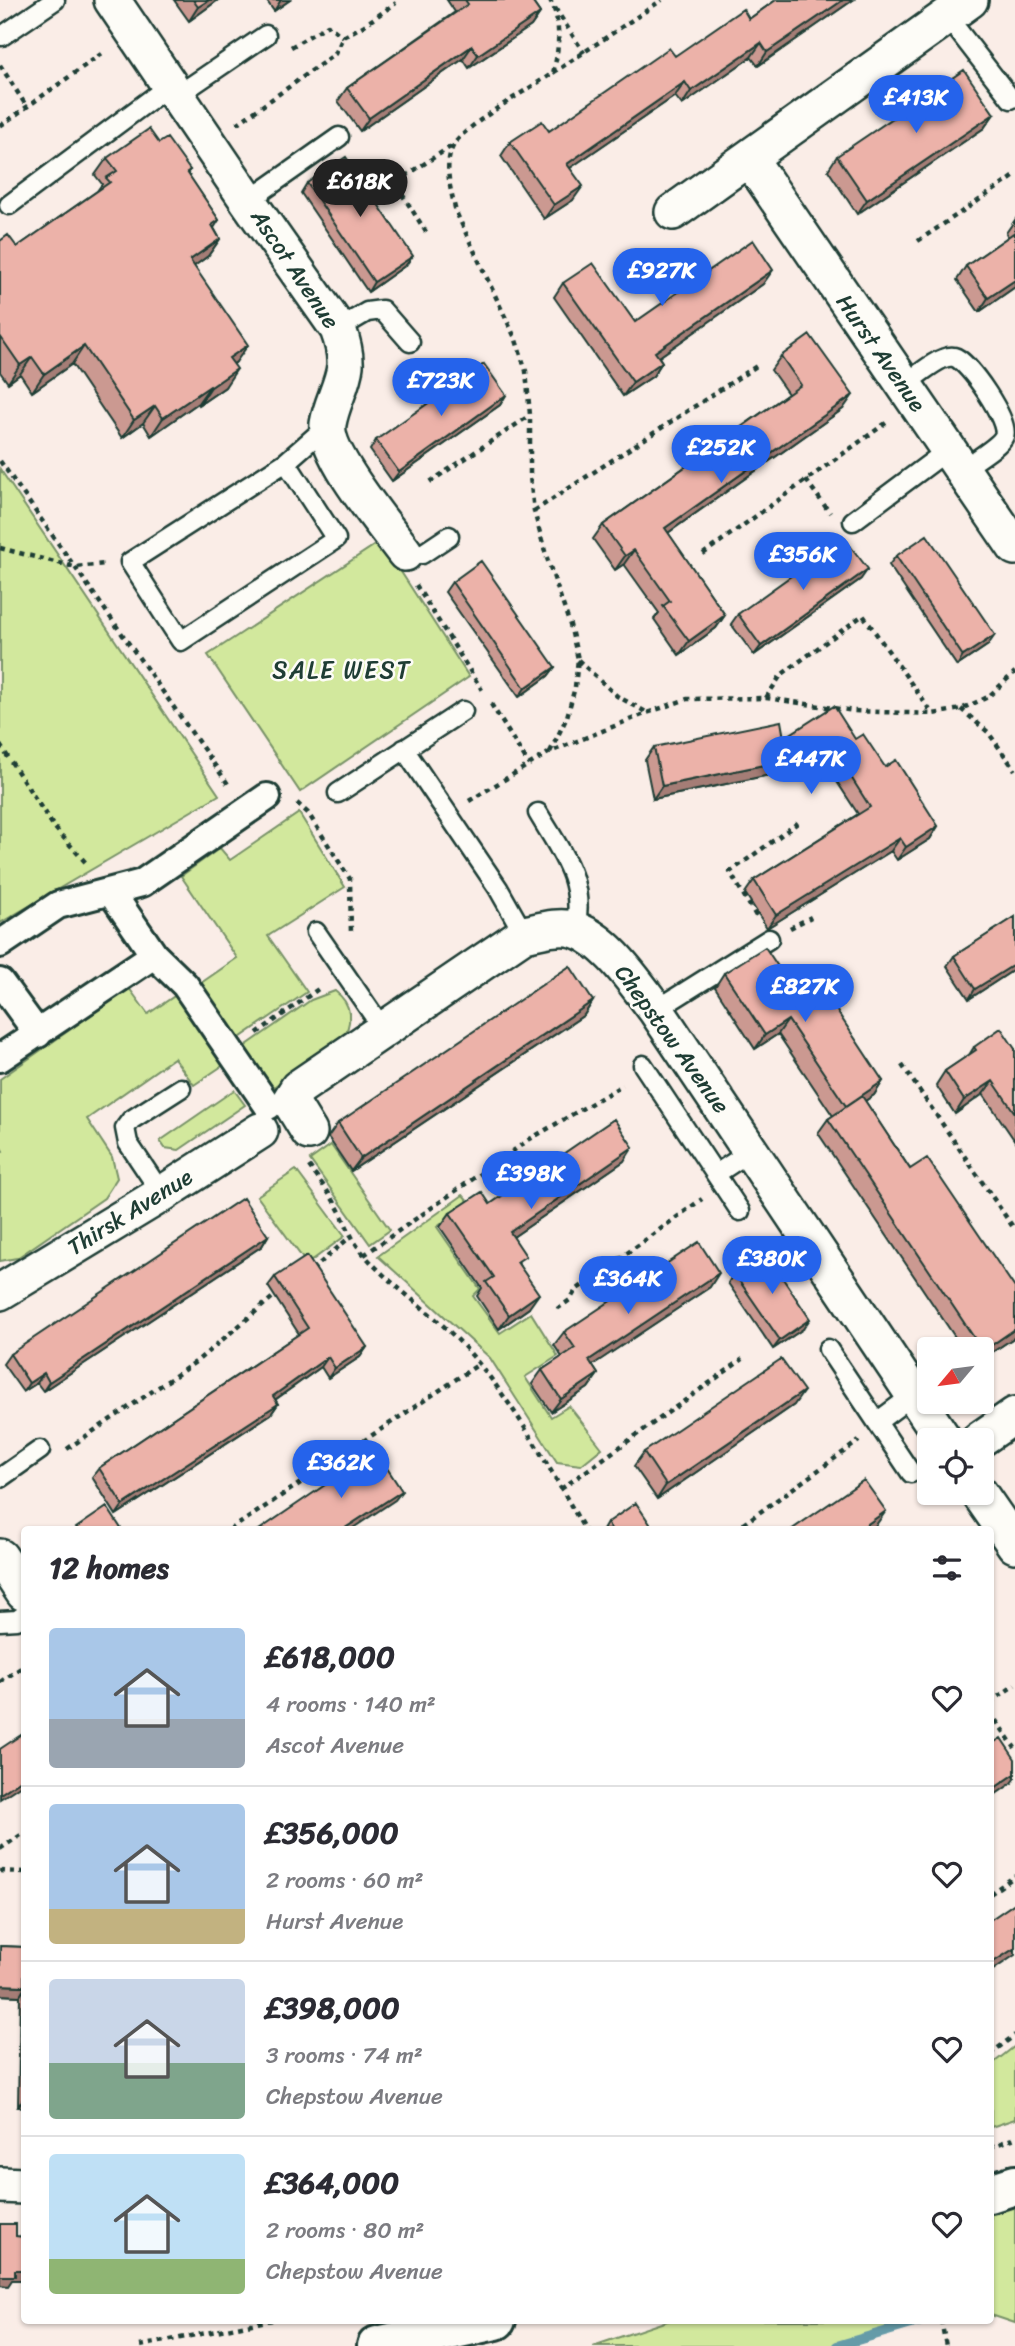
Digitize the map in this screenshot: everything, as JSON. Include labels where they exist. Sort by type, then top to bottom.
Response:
[{"type":"street","name":"Ascot Avenue","points":[[112,0],[338,328],[344,349],[345,367],[327,426]]},
{"type":"street","points":[[673,212],[749,158],[950,5]]},
{"type":"street","name":"Hurst Avenue","points":[[749,158],[1015,547]]},
{"type":"street","points":[[327,426],[331,446],[341,464],[405,553]]},
{"type":"street","points":[[0,944],[58,905],[142,883],[257,804]]},
{"type":"street","points":[[111,892],[154,955],[185,985],[230,1051],[264,1118]]},
{"type":"street","points":[[308,1147],[289,1101],[298,1088],[524,934],[554,928],[575,930]]},
{"type":"street","name":"Chepstow Avenue","points":[[575,930],[594,940],[618,962],[656,1010],[936,1428]]},
{"type":"street","points":[[0,1058],[154,955]]},
{"type":"street","points":[[0,982],[38,1034]]},
{"type":"street","name":"Thirsk Avenue","points":[[0,1292],[162,1194],[264,1118]]},
{"type":"street","points":[[994,1430],[1015,1415]]},
{"type":"street","points":[[987,1505],[1015,1545]]},
{"type":"street","points":[[0,1557],[21,1588]]},
{"type":"street","points":[[0,2185],[21,2186]]},
{"type":"street","points":[[994,2192],[1015,2185]]},
{"type":"street","points":[[377,2346],[470,2324]]},
{"type":"lane","points":[[2,36],[55,0]]},
{"type":"lane","points":[[950,5],[1011,99]]},
{"type":"lane","points":[[9,205],[174,90],[266,35]]},
{"type":"lane","points":[[248,201],[339,137]]},
{"type":"lane","points":[[338,328],[367,312],[382,310],[410,342]]},
{"type":"lane","points":[[853,521],[955,460],[1004,438],[1006,429],[1002,417],[965,363],[954,357],[943,358],[909,394]]},
{"type":"lane","points":[[286,462],[336,539],[181,641],[130,562],[286,462],[327,426]]},
{"type":"lane","points":[[405,553],[422,554],[449,536]]},
{"type":"lane","points":[[338,793],[463,711]]},
{"type":"lane","points":[[404,749],[498,888],[524,934]]},
{"type":"lane","points":[[538,813],[570,868],[578,896],[579,911],[575,930]]},
{"type":"lane","points":[[316,932],[383,1029]]},
{"type":"lane","points":[[656,1010],[769,939]]},
{"type":"lane","points":[[643,1065],[740,1211]]},
{"type":"lane","points":[[162,1194],[128,1143],[125,1128],[131,1120],[181,1088]]},
{"type":"lane","points":[[720,1180],[751,1151]]},
{"type":"lane","points":[[828,1349],[911,1473]]},
{"type":"lane","points":[[878,1424],[913,1395]]},
{"type":"lane","points":[[0,1478],[40,1450]]},
{"type":"lane","points":[[0,1621],[21,1617]]},
{"type":"path","points":[[426,232],[395,183],[454,144],[474,126],[662,0]]},
{"type":"path","points":[[551,2],[584,53]]},
{"type":"path","points":[[551,2],[558,29],[558,52],[553,73]]},
{"type":"path","points":[[211,143],[335,54],[343,37],[396,3]]},
{"type":"path","points":[[266,35],[281,51],[328,25],[343,37]]},
{"type":"path","points":[[0,126],[134,32]]},
{"type":"path","points":[[0,65],[27,107]]},
{"type":"path","points":[[454,144],[448,167],[456,212],[516,340],[526,371],[534,511],[578,659],[575,687],[567,716],[550,752]]},
{"type":"path","points":[[918,242],[1015,176]]},
{"type":"path","points":[[534,511],[758,365]]},
{"type":"path","points":[[703,554],[909,394]]},
{"type":"path","points":[[430,482],[530,415]]},
{"type":"path","points":[[0,461],[74,567],[257,804],[295,801],[308,813],[350,879],[352,930],[344,971],[230,1051]]},
{"type":"path","points":[[0,548],[74,567],[130,562]]},
{"type":"path","points":[[405,553],[412,579],[529,765]]},
{"type":"path","points":[[766,698],[781,675],[863,615],[933,714]]},
{"type":"path","points":[[578,659],[617,696],[647,713]]},
{"type":"path","points":[[447,814],[550,752],[687,699],[766,698],[853,711],[933,714],[961,709],[988,697],[1015,672]]},
{"type":"path","points":[[961,709],[988,732],[1015,770]]},
{"type":"path","points":[[0,745],[54,827],[111,892]]},
{"type":"path","points":[[769,939],[730,872],[799,822]]},
{"type":"path","points":[[902,1065],[1015,1230]]},
{"type":"path","points":[[364,1255],[530,1139],[612,1092]]},
{"type":"path","points":[[308,1147],[350,1237],[389,1281],[453,1335],[479,1364],[525,1428],[583,1526]]},
{"type":"path","points":[[557,1309],[570,1300],[576,1290],[720,1180]]},
{"type":"path","points":[[305,1275],[350,1237]]},
{"type":"path","points":[[40,1450],[60,1454],[197,1361],[286,1287]]},
{"type":"path","points":[[561,1489],[743,1359]]},
{"type":"path","points":[[236,1526],[479,1364]]},
{"type":"path","points":[[740,1526],[878,1424]]},
{"type":"path","points":[[0,1682],[21,1668]]},
{"type":"path","points":[[994,1699],[1015,1685]]},
{"type":"path","points":[[994,1718],[1015,1748]]},
{"type":"path","points":[[0,1849],[21,1835]]},
{"type":"path","points":[[0,1871],[21,1872]]},
{"type":"path","points":[[994,1891],[1015,1876]]},
{"type":"path","points":[[994,2051],[1015,2035]]},
{"type":"path","points":[[994,2146],[1015,2138]]},
{"type":"path","points":[[140,2346],[252,2324]]},
{"type":"path","points":[[942,2324],[946,2346]]},
{"type":"green space","points":[[0,469],[219,795],[0,923]]},
{"type":"green space","points":[[381,541],[469,677],[300,792],[208,655]]},
{"type":"green space","points":[[299,813],[345,887],[268,936],[307,992],[238,1039],[201,983],[237,958],[181,876],[220,848],[230,860]]},
{"type":"green space","points":[[129,988],[148,1014],[176,995],[225,1064],[194,1085],[174,1058],[87,1119],[112,1157],[117,1178],[104,1198],[17,1258],[0,1261],[0,1153],[3,1151],[0,1146],[0,1079]]},
{"type":"green space","points":[[335,991],[348,1007],[349,1019],[343,1038],[272,1088],[244,1047],[311,1000]]},
{"type":"green space","points":[[234,1090],[245,1105],[179,1150],[165,1148],[160,1141]]},
{"type":"green space","points":[[331,1145],[390,1230],[370,1244],[310,1160]]},
{"type":"green space","points":[[296,1170],[345,1236],[307,1264],[257,1196]]},
{"type":"green space","points":[[463,1195],[470,1203],[437,1227],[480,1289],[473,1296],[500,1333],[531,1313],[558,1356],[525,1377],[551,1417],[569,1406],[602,1448],[581,1465],[557,1462],[490,1358],[378,1256]]},
{"type":"green space","points":[[1015,2046],[1015,2119],[994,2126],[994,2063]]},
{"type":"green space","points":[[1015,2195],[1015,2323],[994,2316],[994,2202]]},
{"type":"green space","points":[[658,2324],[904,2324],[834,2346],[593,2346]]},
{"type":"building","points":[[193,0],[209,0],[198,7]]},
{"type":"building","points":[[465,0],[531,0],[540,13],[478,55],[472,46],[369,118],[347,88],[468,4]]},
{"type":"building","points":[[776,0],[843,0],[767,52],[761,43],[691,91],[685,82],[567,164],[583,186],[554,205],[510,142],[542,121],[549,131],[669,48],[675,56],[743,9],[749,19]]},
{"type":"building","points":[[964,70],[994,114],[867,200],[837,156]]},
{"type":"building","points":[[149,129],[159,143],[167,138],[190,170],[187,172],[219,220],[212,225],[220,239],[190,260],[248,345],[229,358],[237,369],[211,387],[163,418],[155,406],[134,420],[84,346],[44,374],[32,357],[20,365],[0,336],[0,241],[8,235],[17,247],[110,182],[106,178],[117,171],[107,158]]},
{"type":"building","points":[[346,157],[413,256],[374,282],[307,183]]},
{"type":"building","points":[[1015,232],[1015,280],[988,298],[966,266]]},
{"type":"building","points":[[753,240],[773,270],[655,352],[662,362],[633,382],[563,283],[593,263],[635,322]]},
{"type":"building","points":[[810,335],[853,395],[665,528],[725,615],[689,641],[663,606],[670,601],[634,550],[625,556],[603,525],[801,385],[781,356]]},
{"type":"building","points":[[484,364],[506,395],[399,472],[376,440]]},
{"type":"building","points":[[927,535],[995,635],[963,656],[896,556]]},
{"type":"building","points":[[844,538],[868,569],[761,646],[738,614]]},
{"type":"building","points":[[481,561],[555,667],[525,688],[452,582]]},
{"type":"building","points":[[834,706],[855,739],[863,734],[885,767],[896,760],[938,826],[906,847],[900,838],[776,915],[754,880],[870,807],[835,752],[825,759],[822,753],[662,786],[654,747],[781,721],[784,738]]},
{"type":"building","points":[[1015,917],[1015,964],[975,989],[954,956]]},
{"type":"building","points":[[765,947],[803,1004],[823,990],[883,1081],[846,1106],[788,1020],[765,1035],[724,973]]},
{"type":"building","points":[[570,966],[593,1001],[361,1158],[338,1123]]},
{"type":"building","points":[[1001,1028],[1015,1049],[1015,1113],[993,1081],[964,1100],[945,1071],[976,1050],[974,1047]]},
{"type":"building","points":[[862,1096],[910,1169],[927,1158],[1015,1288],[1015,1329],[994,1343],[994,1337],[974,1337],[828,1119]]},
{"type":"building","points":[[614,1119],[633,1147],[510,1232],[526,1256],[517,1262],[539,1294],[509,1315],[486,1282],[494,1277],[450,1213],[482,1192],[490,1204]]},
{"type":"building","points":[[243,1198],[268,1236],[49,1382],[44,1373],[29,1383],[10,1354]]},
{"type":"building","points":[[699,1242],[719,1273],[589,1360],[598,1374],[561,1399],[542,1370],[575,1348],[564,1332]]},
{"type":"building","points":[[765,1252],[810,1319],[780,1340],[734,1273]]},
{"type":"building","points":[[307,1256],[367,1347],[335,1368],[328,1357],[273,1396],[278,1404],[123,1505],[99,1468],[308,1328],[275,1277]]},
{"type":"building","points":[[781,1359],[804,1391],[666,1485],[644,1452]]},
{"type":"building","points":[[371,1456],[375,1463],[381,1459],[402,1491],[348,1526],[265,1526]]},
{"type":"building","points":[[864,1480],[886,1511],[865,1526],[797,1526]]},
{"type":"building","points":[[636,1503],[651,1526],[609,1526],[607,1523]]},
{"type":"building","points":[[107,1507],[119,1526],[79,1526]]},
{"type":"building","points":[[21,1735],[21,1780],[0,1794],[0,1749]]},
{"type":"building","points":[[1001,1738],[1015,1759],[1015,1774],[994,1788],[994,1742]]},
{"type":"building","points":[[1015,1903],[1015,1948],[994,1961],[994,1917]]},
{"type":"building","points":[[0,1946],[21,1947],[21,1986],[0,1985]]},
{"type":"building","points":[[0,2224],[16,2224],[16,2236],[21,2237],[21,2270],[15,2270],[15,2276],[0,2276]]},
{"type":"waterway","points":[[837,2346],[911,2324]]},
{"type":"district","name":"SALE WEST","points":[[342,670]]}]
